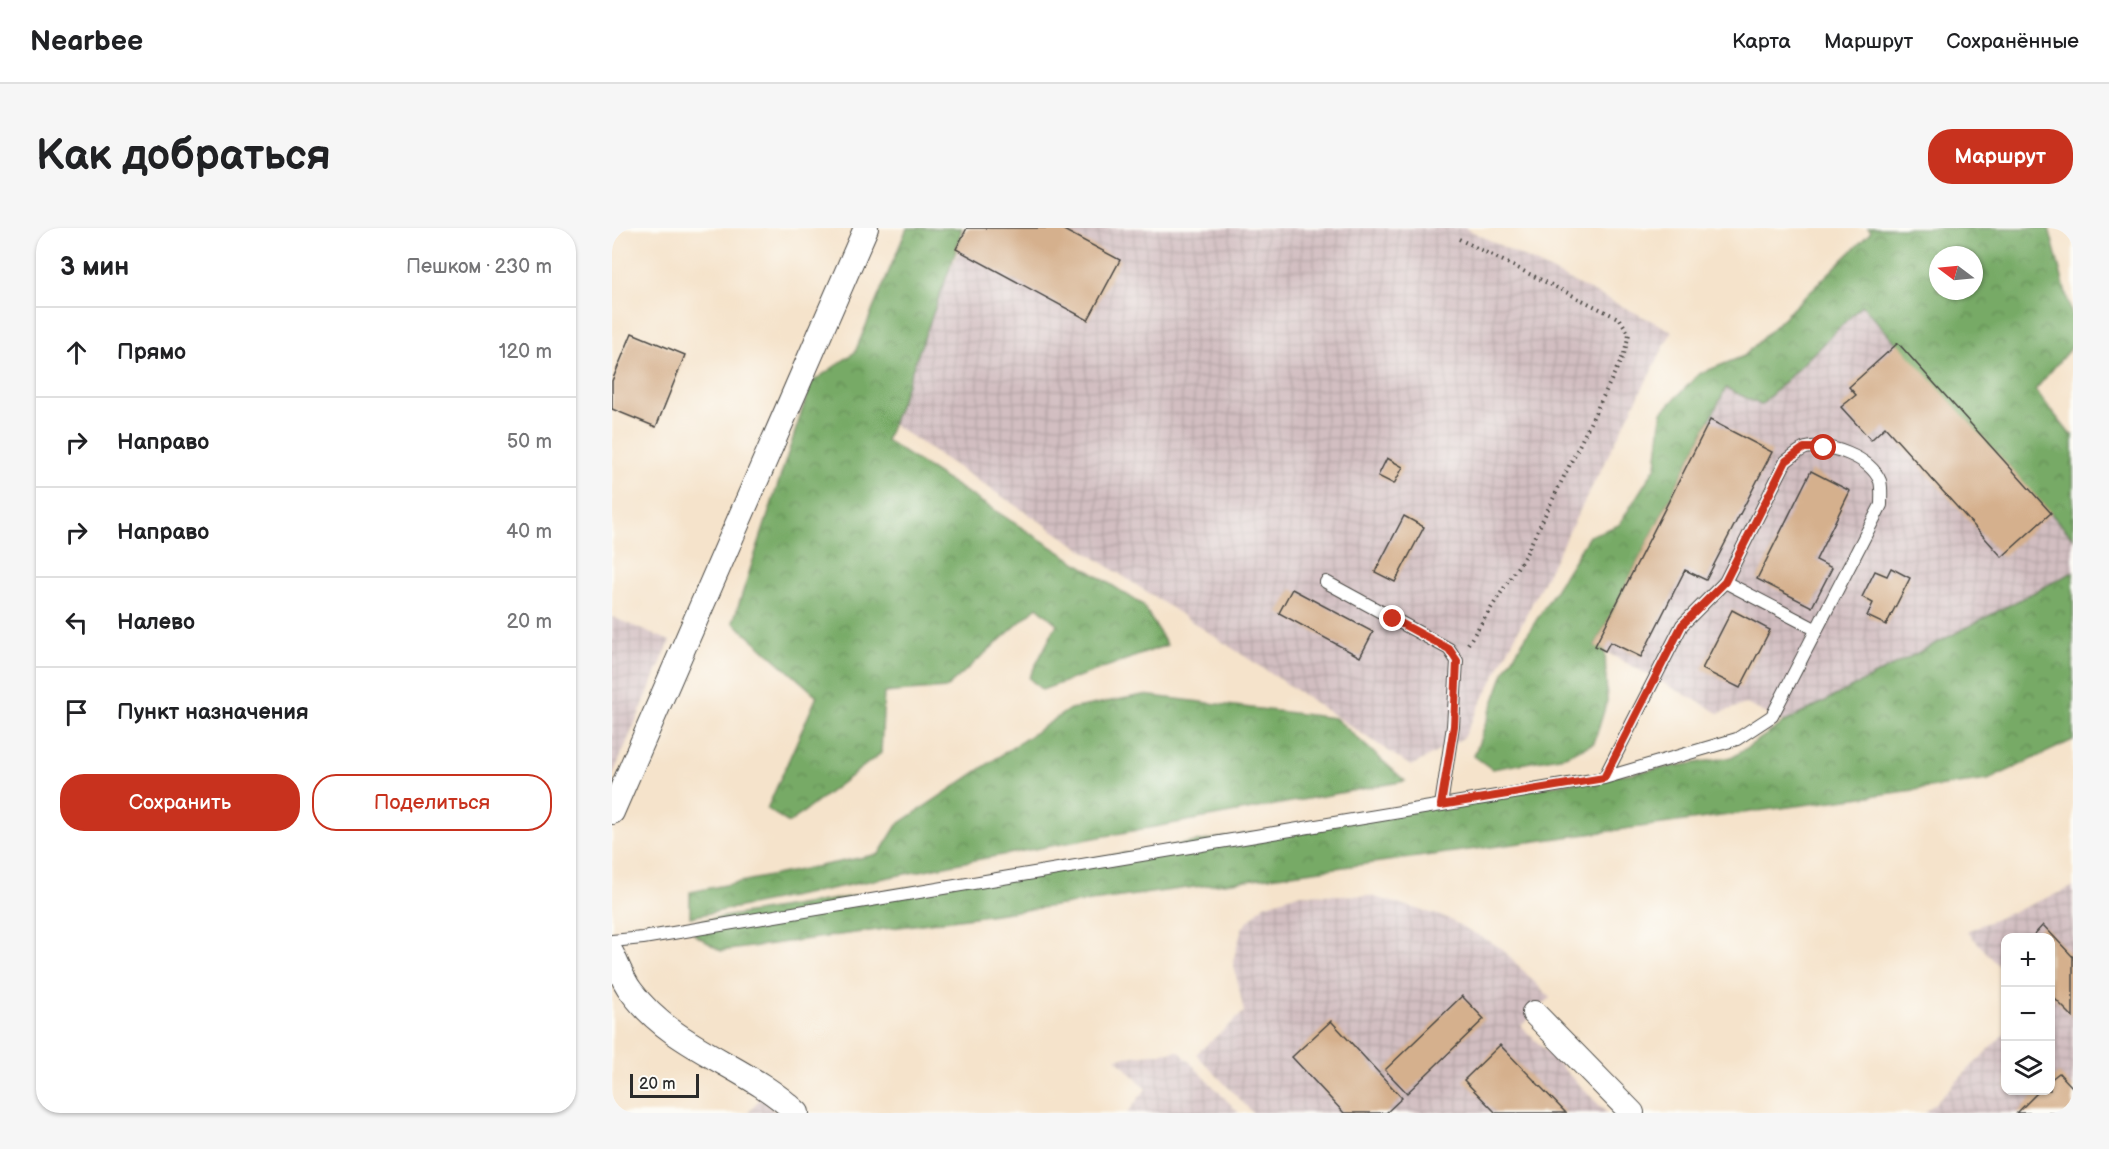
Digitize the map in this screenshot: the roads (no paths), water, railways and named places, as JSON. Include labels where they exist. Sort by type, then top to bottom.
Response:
[{"type":"street","points":[[612,812],[866,228]]},
{"type":"street","points":[[612,954],[630,991],[662,1024],[705,1054],[779,1095],[797,1113]]},
{"type":"street","points":[[1534,1013],[1632,1113]]},
{"type":"lane","points":[[612,941],[643,938],[1604,778],[1737,739],[1772,716],[1881,505],[1880,482],[1867,464],[1844,453],[1824,448],[1804,448],[1786,461],[1725,582],[1682,625],[1604,778]]},
{"type":"lane","points":[[1326,582],[1449,649],[1457,661],[1454,726],[1441,805]]},
{"type":"lane","points":[[1725,582],[1817,630]]}]
